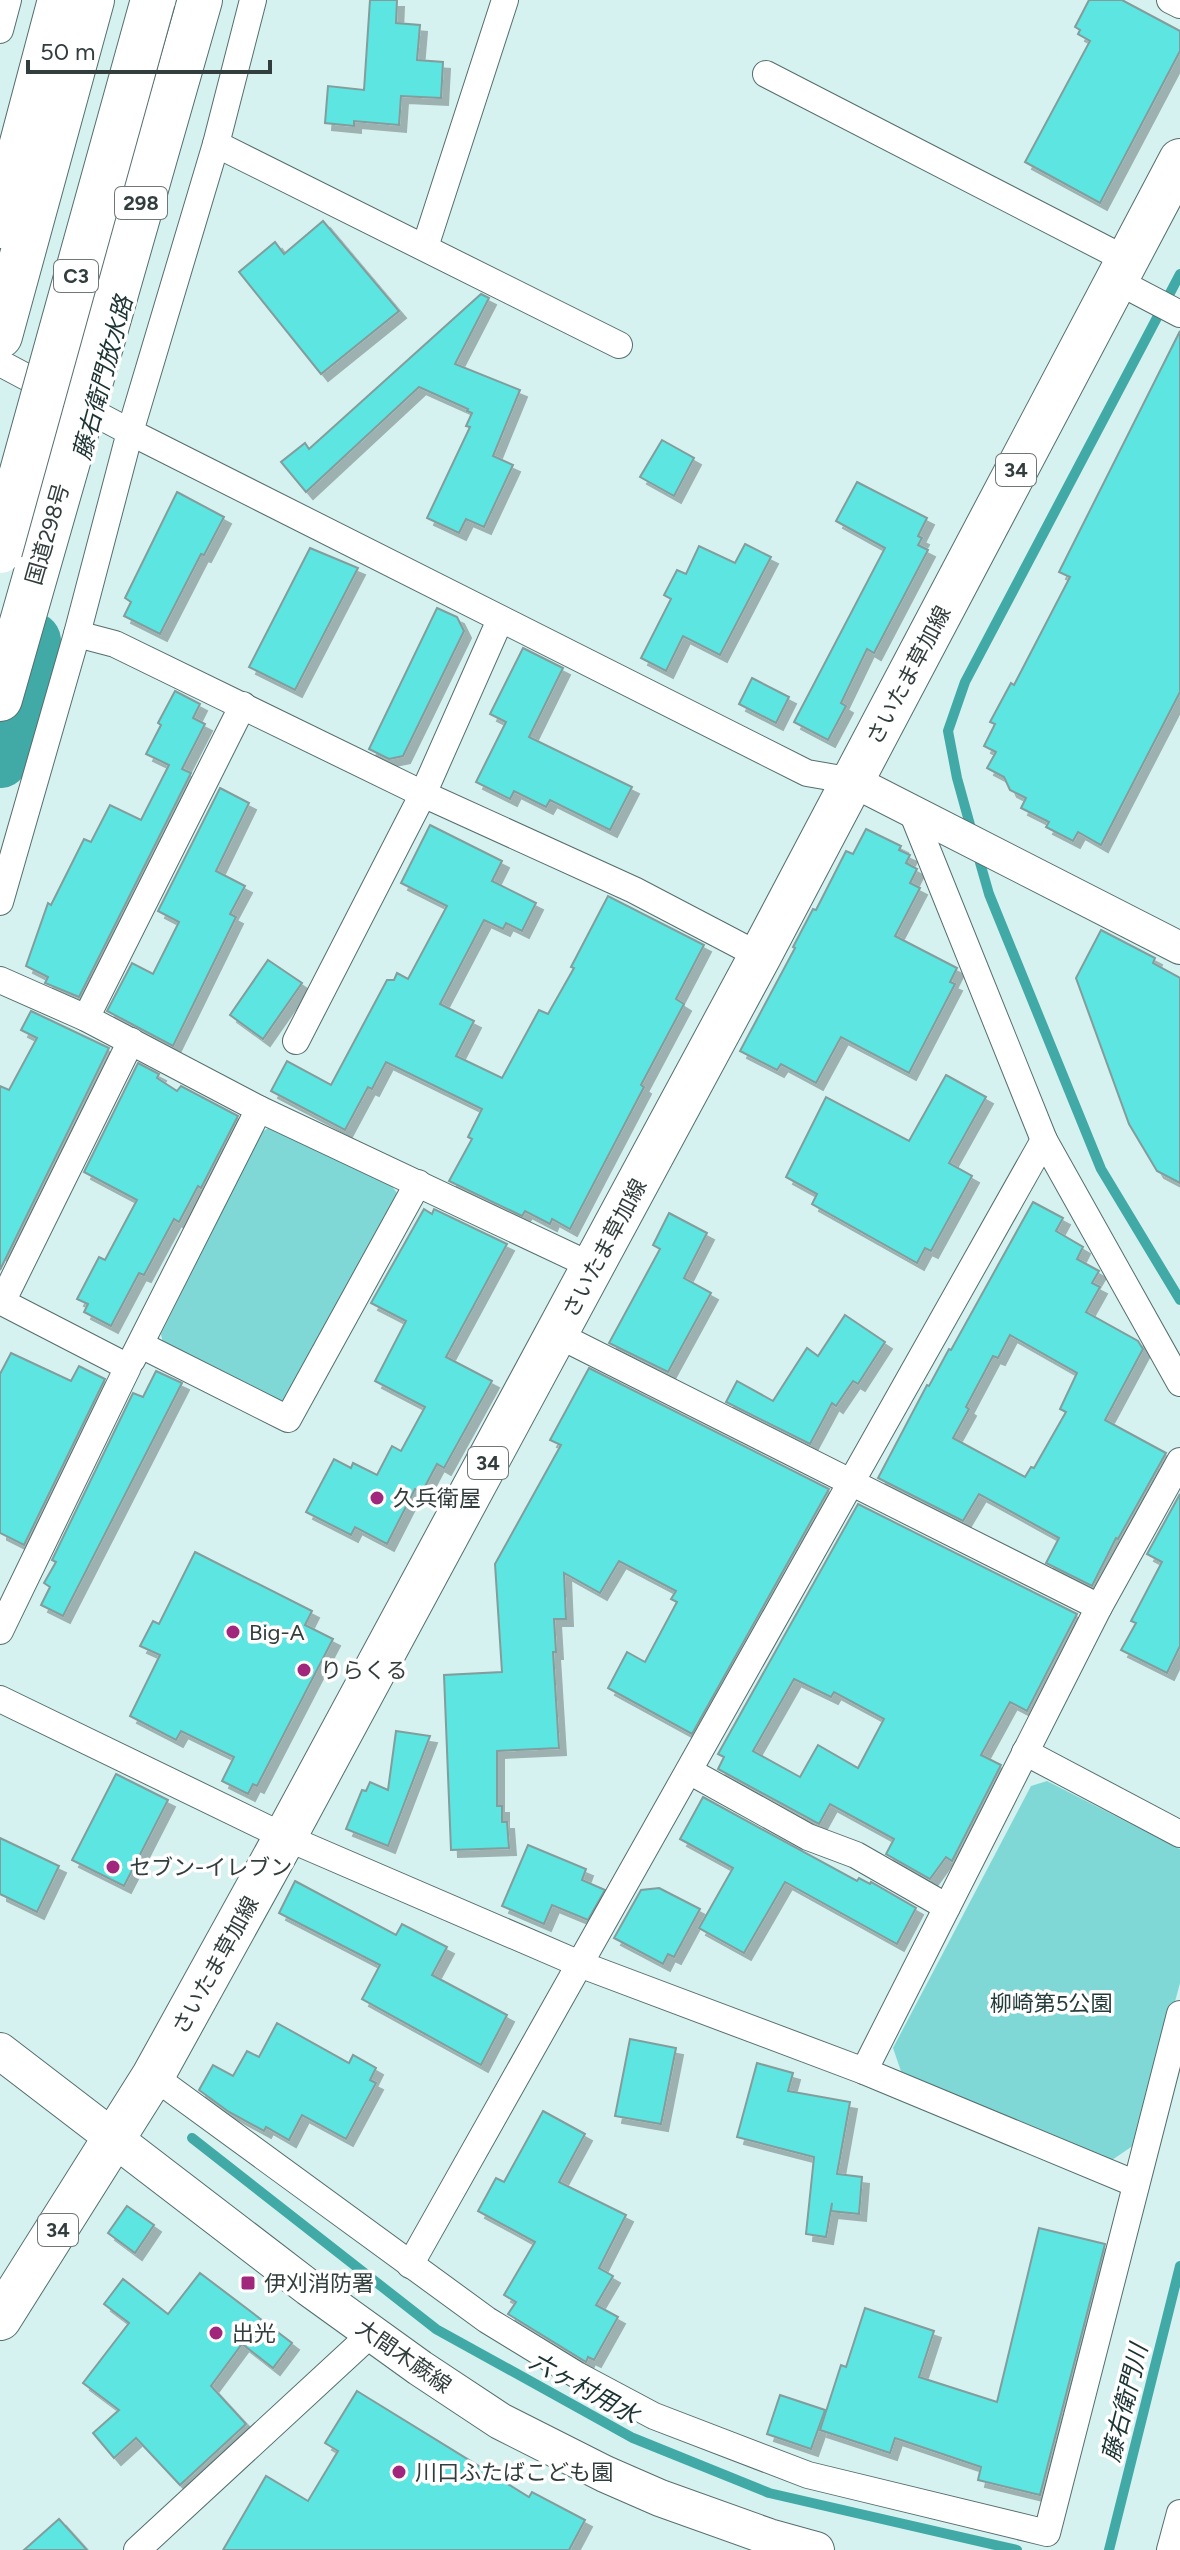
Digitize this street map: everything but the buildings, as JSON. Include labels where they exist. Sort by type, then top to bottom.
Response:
[{"type":"highway","points":[[3,193],[60,0]]},
{"type":"highway","name":"C3","points":[[0,336],[92,0]]},
{"type":"highway","name":"C3","points":[[0,551],[153,0]]},
{"type":"highway","name":"国道298号","points":[[0,699],[200,0]]},
{"type":"main road","name":"さいたま草加線","points":[[0,2319],[153,2076],[285,1837],[558,1335],[853,781],[1131,280],[1180,160]]},
{"type":"main road","name":"大間木蕨線","points":[[0,2051],[371,2334],[500,2421],[605,2474],[717,2520],[816,2550]]},
{"type":"street","points":[[0,30],[8,0]]},
{"type":"street","points":[[0,902],[77,634],[130,432],[216,144],[253,0]]},
{"type":"street","points":[[425,247],[505,0]]},
{"type":"street","points":[[1170,0],[1180,5]]},
{"type":"street","points":[[766,74],[1131,280],[1180,314]]},
{"type":"street","points":[[216,144],[619,345]]},
{"type":"street","points":[[0,363],[500,620],[807,773],[853,781],[1180,948]]},
{"type":"street","points":[[296,1041],[423,794],[500,620]]},
{"type":"street","points":[[77,634],[115,644],[423,794],[634,890],[760,956]]},
{"type":"street","points":[[86,1018],[243,705]]},
{"type":"street","points":[[912,812],[1044,1140],[1180,1383]]},
{"type":"street","points":[[0,980],[86,1018],[259,1109],[594,1267]]},
{"type":"street","points":[[131,1041],[2,1302],[288,1419],[418,1183]]},
{"type":"street","points":[[0,1631],[259,1109]]},
{"type":"street","points":[[410,2265],[582,1965],[1044,1140]]},
{"type":"street","points":[[558,1335],[1099,1607]]},
{"type":"street","points":[[864,2071],[1099,1607],[1180,1461]]},
{"type":"street","points":[[0,1699],[285,1837],[582,1965],[864,2071],[1136,2184]]},
{"type":"street","points":[[1025,1752],[1180,1834]]},
{"type":"street","points":[[689,1771],[808,1837],[856,1855],[947,1907]]},
{"type":"street","points":[[153,2076],[500,2328],[577,2375],[654,2416],[808,2475],[1047,2533],[1180,2014]]},
{"type":"street","points":[[137,2550],[371,2334]]},
{"type":"street","points":[[1170,2550],[1180,2513]]},
{"type":"green space","points":[[271,1126],[391,1185],[397,1193],[288,1398],[279,1402],[163,1344],[161,1334],[262,1132]]},
{"type":"green space","name":"柳崎第5公園","points":[[1047,1781],[1180,1849],[1180,1983],[1137,2143],[1112,2160],[903,2077],[893,2048],[1031,1786]]},
{"type":"waterway","points":[[972,832],[948,731],[965,682],[1180,274]]},
{"type":"waterway","name":"藤右衛門放水路","points":[[0,759],[32,641]]},
{"type":"waterway","points":[[977,852],[989,894],[1101,1169],[1180,1300]]},
{"type":"waterway","name":"六ヶ村用水","points":[[192,2138],[436,2329],[633,2438],[769,2493],[1017,2550]]},
{"type":"waterway","name":"藤右衛門川","points":[[1109,2550],[1180,2266]]},
{"type":"place","name":"久兵衛屋","points":[[377,1498]]},
{"type":"place","name":"Big-A","points":[[233,1632]]},
{"type":"place","name":"りらくる","points":[[304,1670]]},
{"type":"place","name":"セブン-イレブン","points":[[113,1867]]},
{"type":"place","name":"伊刈消防署","points":[[248,2283]]},
{"type":"place","name":"出光","points":[[216,2333]]},
{"type":"place","name":"川口ふたばこども園","points":[[399,2472]]}]
